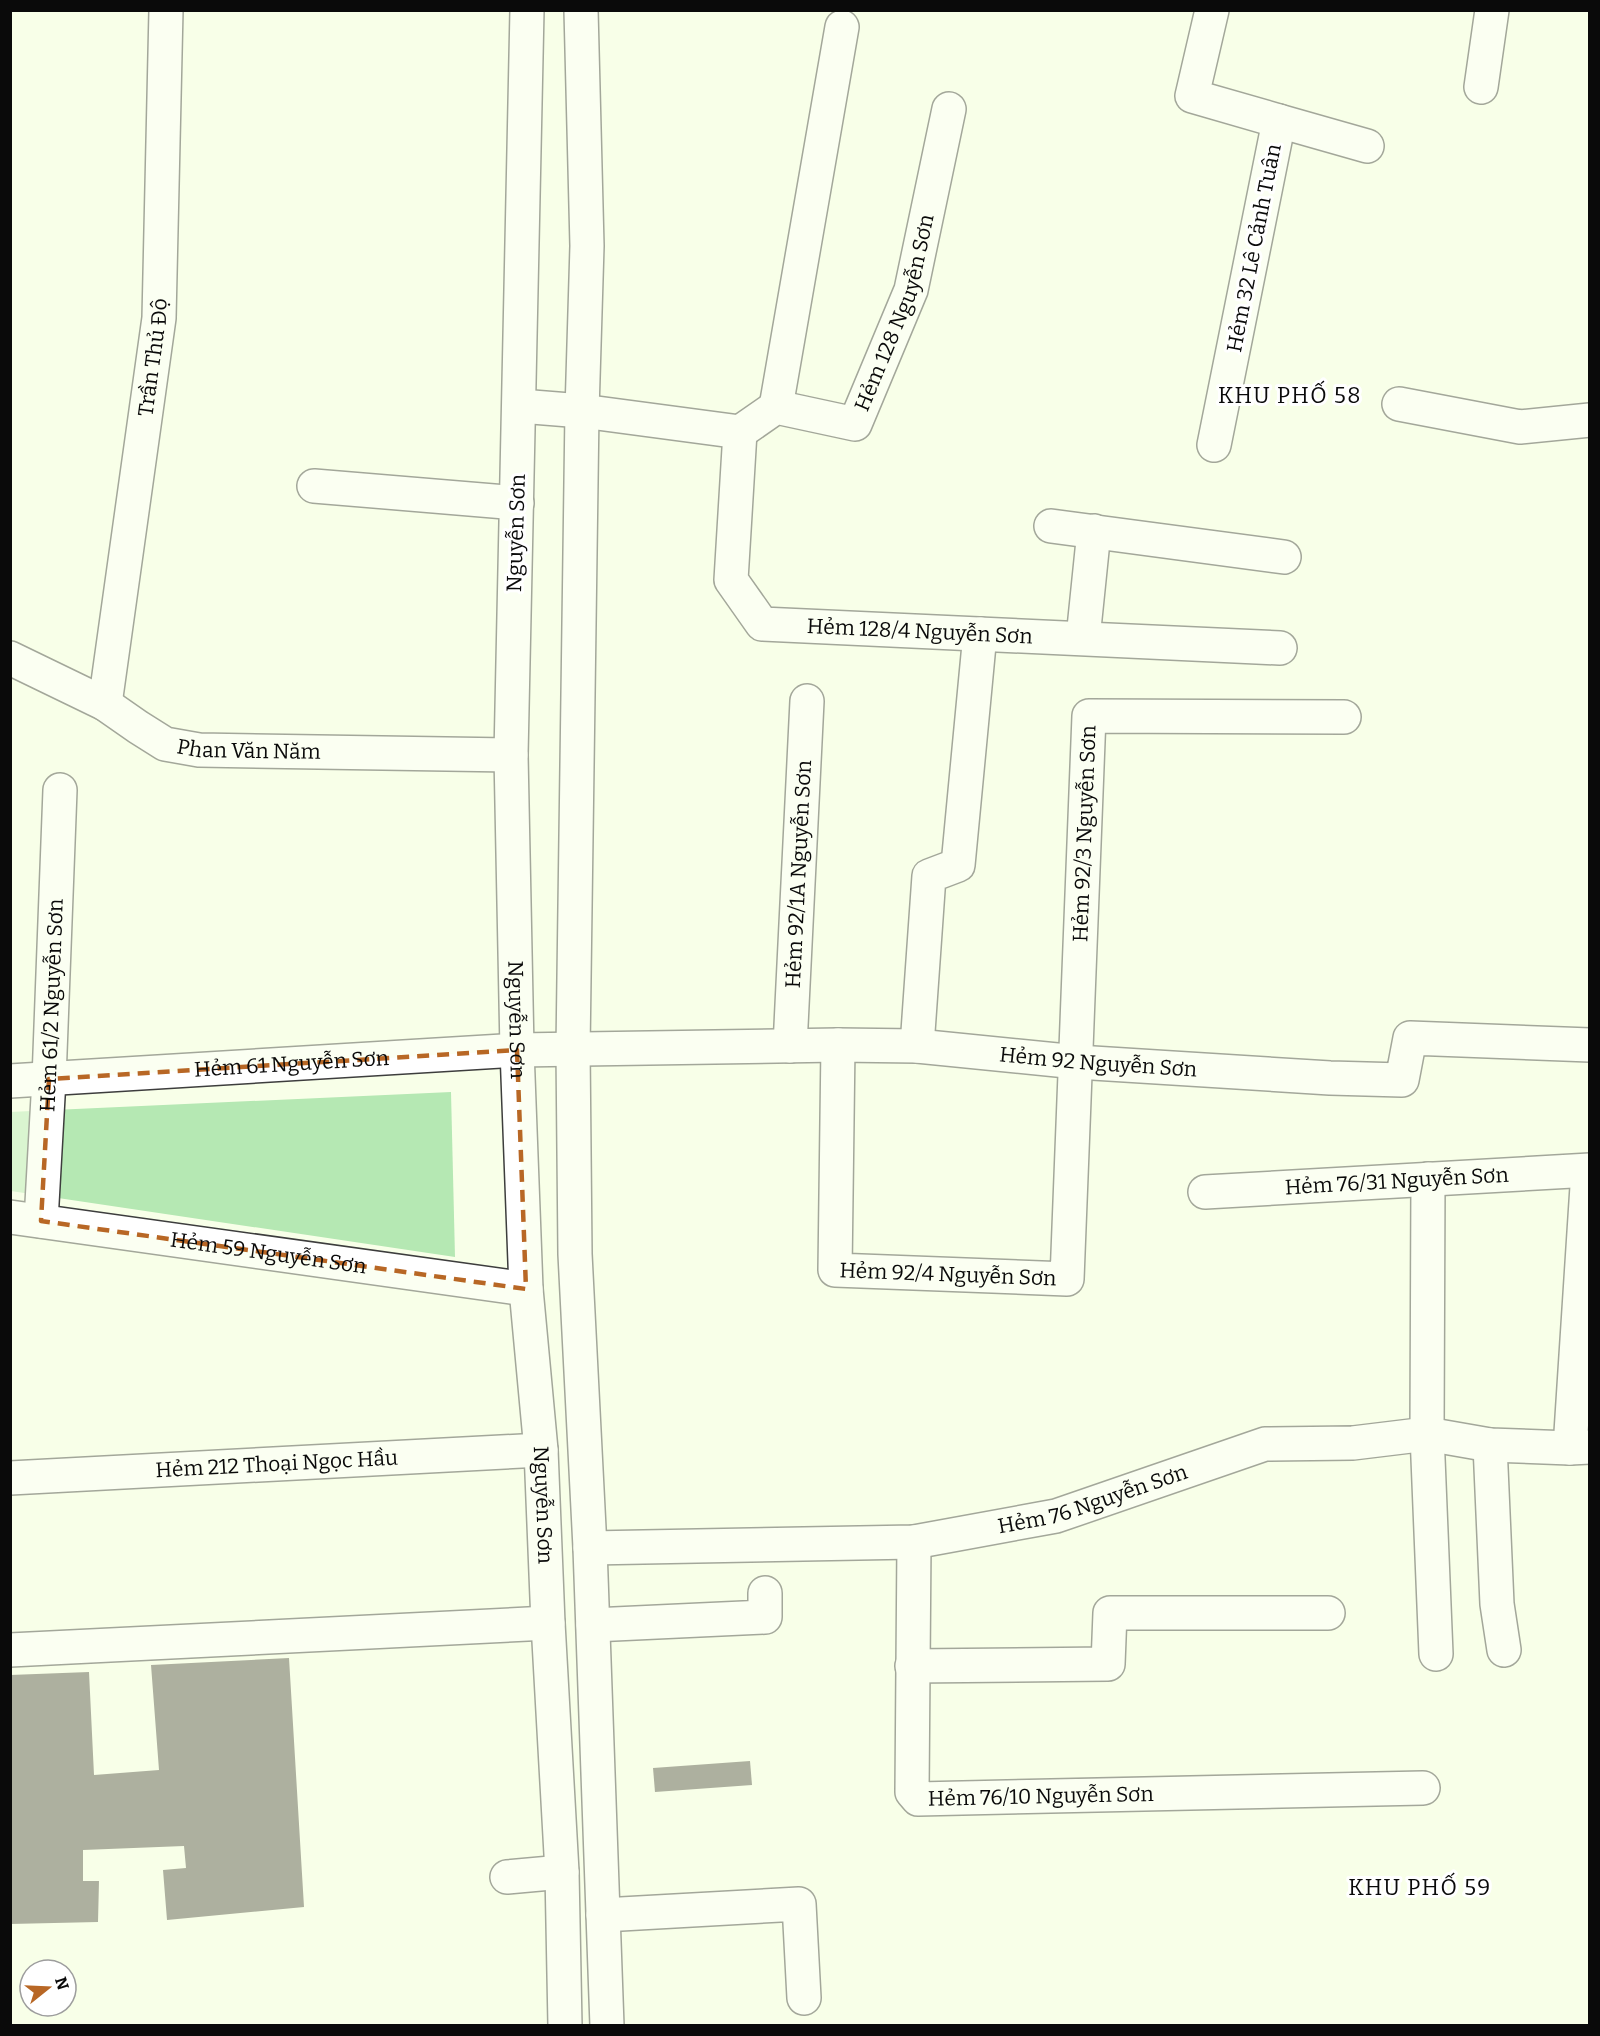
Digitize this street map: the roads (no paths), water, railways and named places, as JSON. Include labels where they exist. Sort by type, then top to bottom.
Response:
[{"type":"street","name":"Trần Thủ Độ","points":[[105,704],[159,318],[166,10]]},
{"type":"street","name":"Nguyễn Sơn","points":[[527,10],[511,755],[517,1050],[526,1289],[541,1449],[562,1872],[556,2024]]},
{"type":"street","points":[[556,2024],[607,2022],[590,1548],[575,1254],[573,1049],[582,411],[587,246],[581,10]]},
{"type":"street","name":"Hẻm 32 Lê Cảnh Tuân","points":[[1212,10],[1192,96],[1367,146]]},
{"type":"street","points":[[1481,87],[1492,10]]},
{"type":"street","points":[[520,406],[582,411],[740,432],[776,407],[842,27]]},
{"type":"street","name":"Hẻm 128 Nguyễn Sơn","points":[[776,407],[855,424],[911,290],[949,109]]},
{"type":"street","name":"Hẻm 32 Lê Cảnh Tuân","points":[[1214,445],[1279,121]]},
{"type":"street","points":[[1399,404],[1520,427],[1590,420]]},
{"type":"street","name":"Hẻm 128/4 Nguyễn Sơn","points":[[740,432],[731,579],[762,624],[1280,648]]},
{"type":"street","points":[[314,486],[517,503]]},
{"type":"street","points":[[1051,526],[1284,557]]},
{"type":"street","points":[[1083,638],[1094,531]]},
{"type":"street","points":[[917,1046],[929,876],[958,865],[980,634]]},
{"type":"street","name":"Phan Văn Năm","points":[[10,658],[105,704],[165,744],[199,750],[511,755]]},
{"type":"street","name":"Hẻm 92/1A Nguyễn Sơn","points":[[790,1046],[807,701]]},
{"type":"street","name":"Hẻm 92/3 Nguyễn Sơn","points":[[1077,1062],[1089,716],[1344,717]]},
{"type":"street","name":"Hẻm 61/2 Nguyễn Sơn","points":[[26,1219],[50,1079],[60,790]]},
{"type":"street","name":"Hẻm 92 Nguyễn Sơn","points":[[573,1049],[917,1046],[1077,1062],[1330,1078],[1402,1080],[1410,1038],[1590,1045]]},
{"type":"street","name":"Hẻm 92/4 Nguyễn Sơn","points":[[838,1046],[835,1270],[1067,1279],[1077,1062]]},
{"type":"street","name":"Hẻm 61 Nguyễn Sơn","points":[[10,1081],[517,1050],[573,1049]]},
{"type":"street","name":"Hẻm 76/31 Nguyễn Sơn","points":[[1205,1192],[1589,1170],[1580,1448]]},
{"type":"street","points":[[1428,1179],[1426,1434],[1436,1654]]},
{"type":"street","name":"Hẻm 59 Nguyễn Sơn","points":[[26,1219],[526,1289]]},
{"type":"street","name":"Hẻm 76 Nguyễn Sơn","points":[[590,1548],[914,1542],[1056,1516],[1265,1444],[1353,1443],[1426,1434],[1490,1445],[1580,1448]]},
{"type":"street","points":[[1490,1445],[1497,1604],[1504,1650]]},
{"type":"street","name":"Hẻm 212 Thoại Ngọc Hầu","points":[[10,1478],[541,1449]]},
{"type":"street","name":"Hẻm 76/10 Nguyễn Sơn","points":[[914,1542],[912,1792],[918,1799],[1423,1788]]},
{"type":"street","points":[[593,1625],[765,1617],[765,1593]]},
{"type":"street","points":[[912,1666],[1108,1664],[1110,1613],[1328,1613]]},
{"type":"street","points":[[10,1650],[548,1623]]},
{"type":"street","points":[[507,1877],[562,1872]]},
{"type":"street","points":[[603,1916],[799,1904],[804,1998]]},
{"type":"district","name":"KHU PHỐ 58","points":[[1290,395]]},
{"type":"district","name":"KHU PHỐ 59","points":[[1420,1887]]}]
